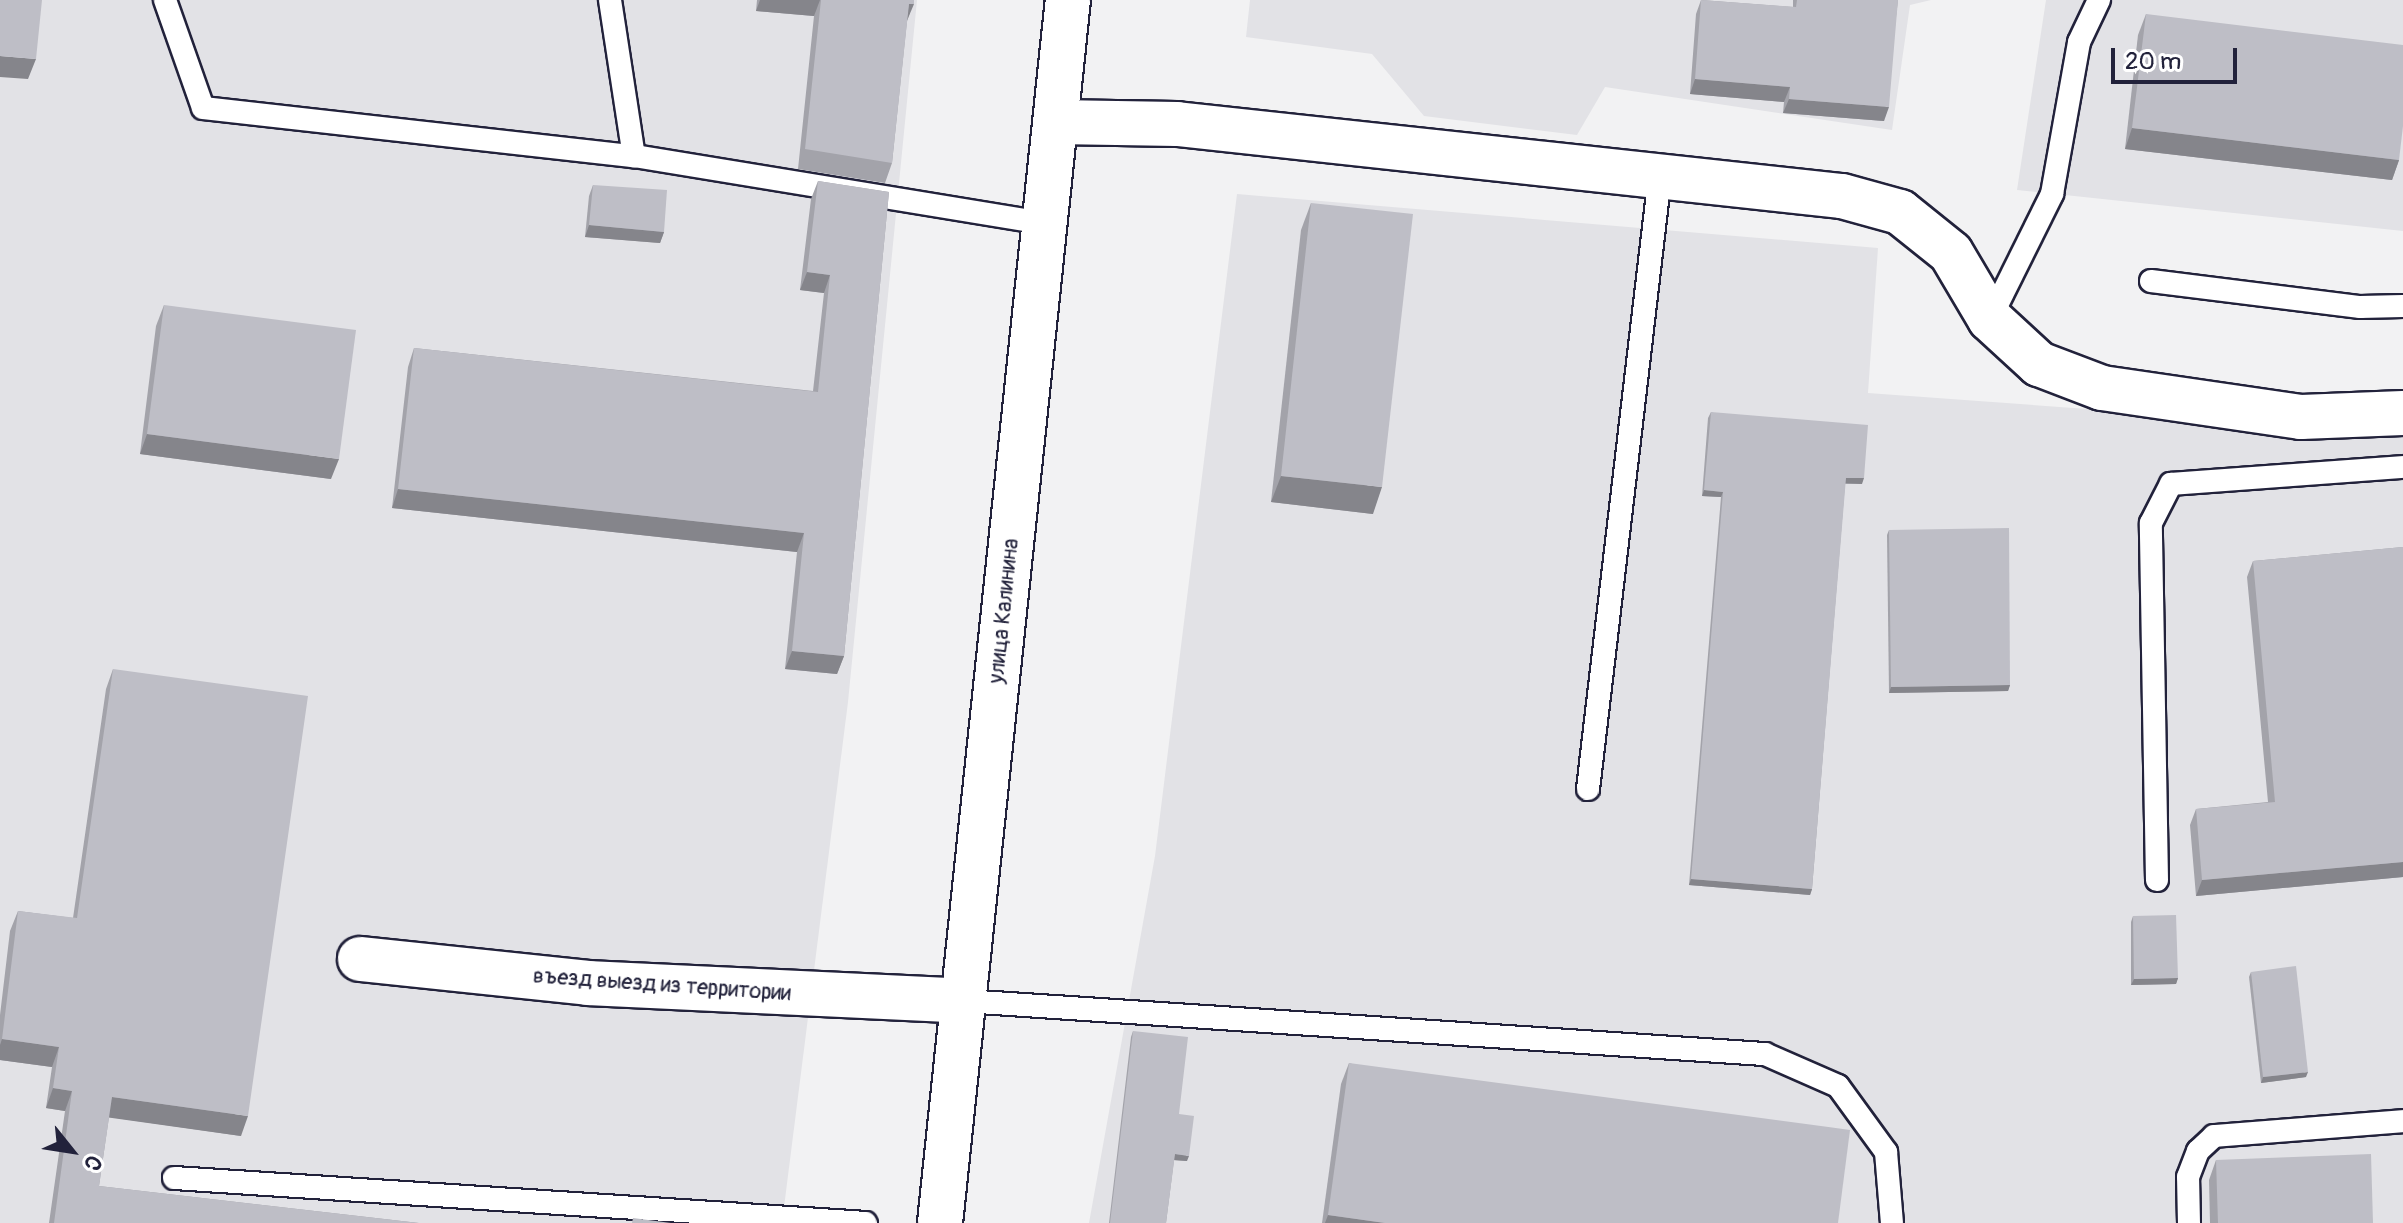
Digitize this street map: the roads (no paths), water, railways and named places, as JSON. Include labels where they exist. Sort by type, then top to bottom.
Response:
[{"type":"street","name":"улица Калинина","points":[[940,1223],[1068,0]]},
{"type":"street","points":[[1056,122],[1177,124],[1842,196],[1900,212],[1951,253],[1990,319],[2039,364],[2102,388],[2301,417],[2403,413]]},
{"type":"street","name":"въезд выезд из территории","points":[[360,959],[588,983],[964,1001]]},
{"type":"lane","points":[[165,0],[203,108],[634,156],[1044,223]]},
{"type":"lane","points":[[610,0],[634,156]]},
{"type":"lane","points":[[1990,319],[2052,194],[2079,42],[2099,0]]},
{"type":"lane","points":[[1588,789],[1660,176]]},
{"type":"lane","points":[[2151,281],[2360,307],[2403,306]]},
{"type":"lane","points":[[2157,880],[2151,523],[2171,484],[2403,467]]},
{"type":"lane","points":[[964,1001],[1765,1054],[1838,1086],[1886,1152],[1892,1223]]},
{"type":"lane","points":[[2189,1223],[2188,1177],[2198,1151],[2214,1136],[2403,1121]]},
{"type":"lane","points":[[174,1178],[866,1223]]}]
